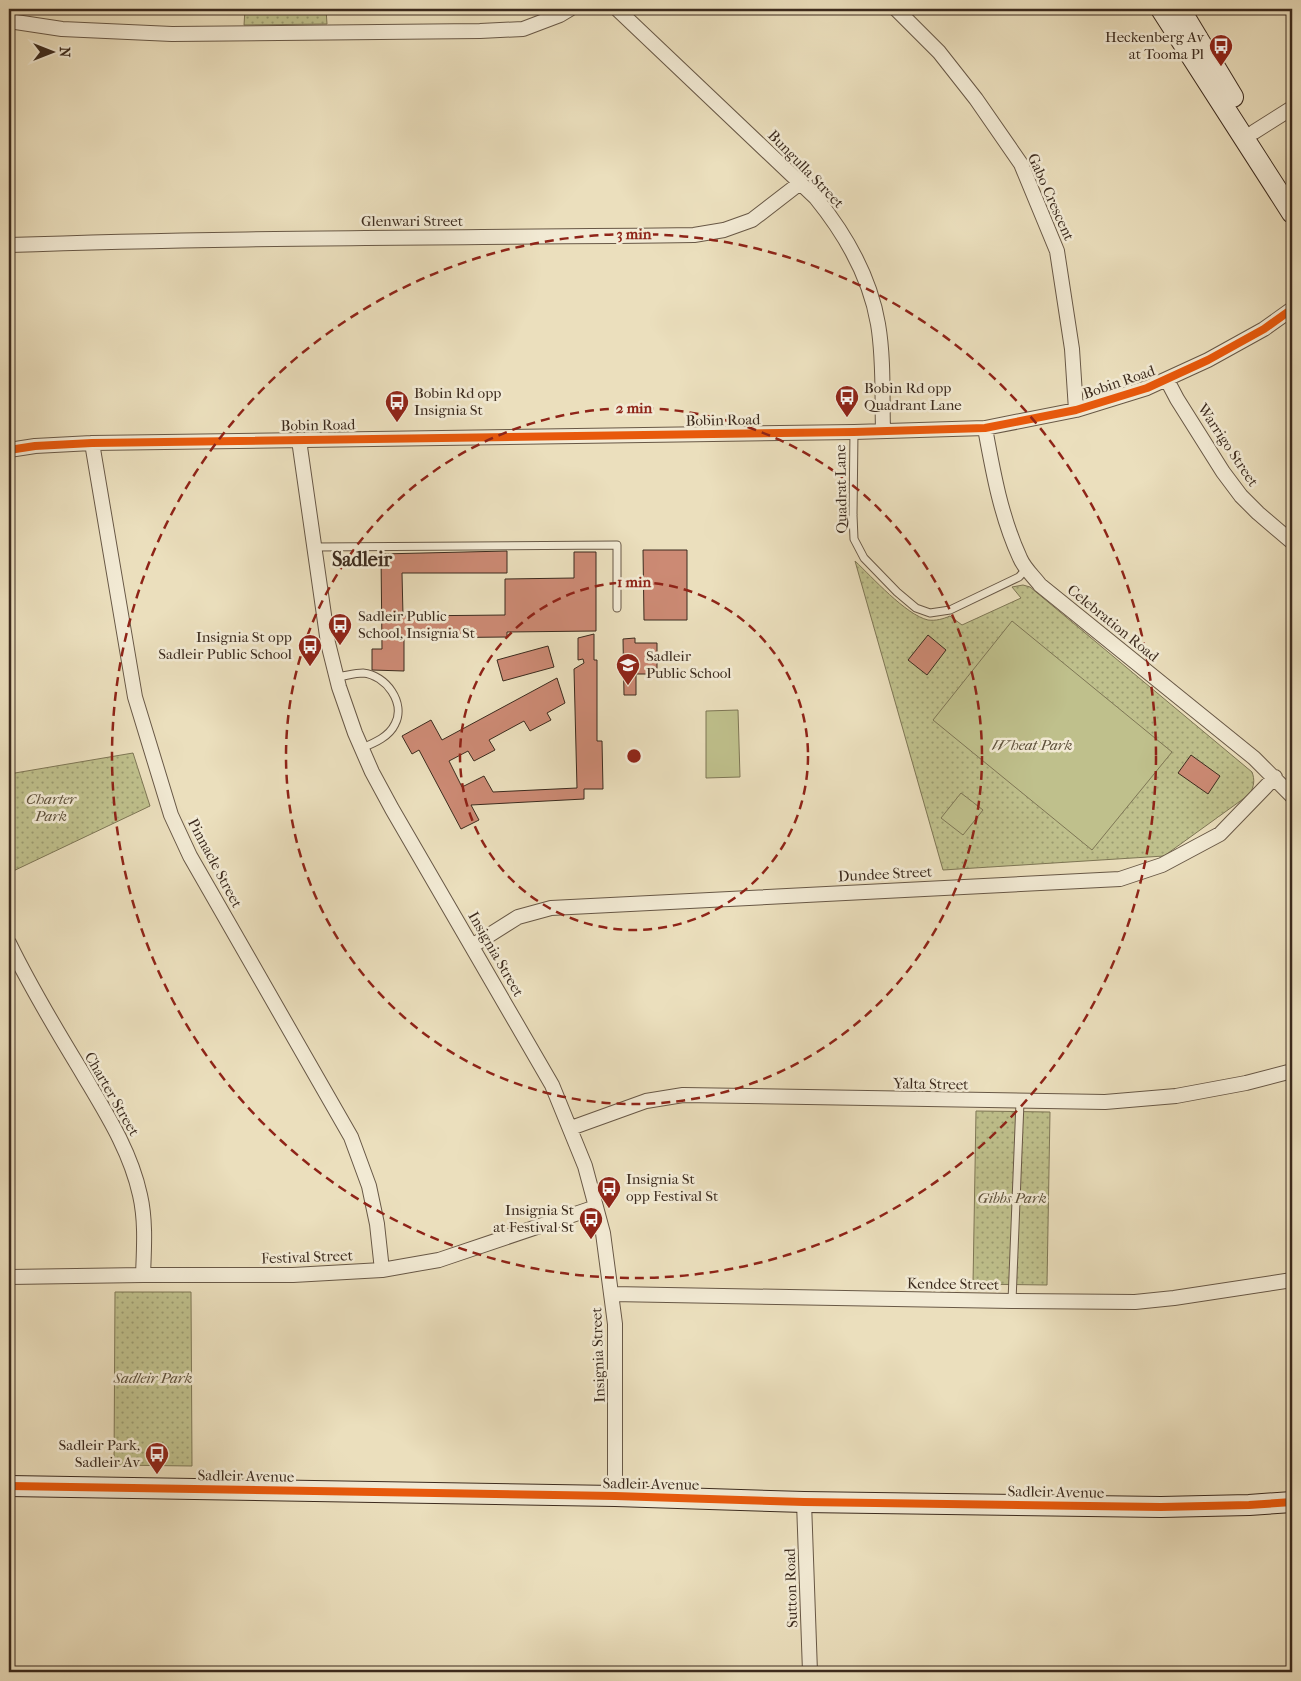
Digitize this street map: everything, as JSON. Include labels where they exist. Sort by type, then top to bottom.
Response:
[{"type":"street","points":[[9,21],[62,29],[163,34],[480,31],[523,29],[560,15],[570,9]]},
{"type":"street","name":"Bungulla Street","points":[[617,9],[800,182],[834,220],[865,276],[878,323],[881,348],[883,431]]},
{"type":"street","name":"Gabo Crescent","points":[[896,9],[939,52],[976,99],[1021,164],[1057,251],[1072,348],[1076,410]]},
{"type":"street","points":[[1161,9],[1292,213]]},
{"type":"street","points":[[1180,9],[1292,193]]},
{"type":"street","points":[[1254,132],[1292,108]]},
{"type":"street","name":"Glenwari Street","points":[[9,245],[269,239],[694,235],[724,230],[752,220],[800,182]]},
{"type":"street","name":"Bobin Road","points":[[9,450],[35,446],[92,443],[854,432],[986,428],[1076,410],[1167,380],[1264,329],[1292,309]]},
{"type":"street","name":"Warrigo Street","points":[[1167,380],[1177,399],[1232,484],[1258,513],[1292,542]]},
{"type":"street","name":"Celebration Road","points":[[986,428],[1003,514],[1020,559],[1040,585],[1254,758],[1292,796]]},
{"type":"street","name":"Insignia Street","points":[[299,440],[328,643],[354,732],[372,772],[392,809],[552,1085],[585,1166],[603,1233],[612,1294],[616,1352],[615,1496]]},
{"type":"street","name":"Pinnacle Street","points":[[92,443],[135,696],[171,815],[190,856],[351,1137],[369,1186],[377,1224],[382,1270]]},
{"type":"street","name":"Dundee Street","points":[[472,946],[518,917],[551,908],[1120,879],[1162,865],[1220,834],[1275,777]]},
{"type":"street","name":"Charter Street","points":[[9,943],[58,1033],[116,1131],[130,1160],[141,1197],[144,1237],[143,1275]]},
{"type":"street","name":"Yalta Street","points":[[571,1128],[646,1101],[683,1095],[1105,1102],[1176,1096],[1292,1071]]},
{"type":"street","name":"Festival Street","points":[[9,1277],[143,1275],[294,1276],[382,1270],[440,1260],[596,1207]]},
{"type":"street","name":"Kendee Street","points":[[612,1294],[1135,1302],[1292,1280]]},
{"type":"street","name":"Sadleir Avenue","points":[[9,1486],[615,1496],[804,1502],[1161,1507],[1292,1502]]},
{"type":"street","name":"Sutton Road","points":[[804,1502],[810,1672]]},
{"type":"lane","name":"Quadrat Lane","points":[[854,432],[854,539],[864,558],[897,592],[916,608],[930,613],[950,610],[1018,577],[1027,568]]},
{"type":"lane","points":[[315,547],[617,545],[617,608]]},
{"type":"lane","points":[[337,677],[364,673],[382,681],[394,694],[399,712],[395,725],[384,738],[362,748]]},
{"type":"lane","points":[[1012,1301],[1020,1102]]},
{"type":"green space","points":[[245,9],[326,9],[327,24],[244,25]]},
{"type":"green space","name":"Wheat Park","points":[[855,561],[900,603],[919,617],[928,620],[939,620],[950,616],[962,625],[1021,598],[1012,587],[1023,585],[1030,587],[1252,772],[1254,783],[1250,794],[1164,856],[943,870]]},
{"type":"green space","points":[[1012,621],[1172,752],[1092,850],[933,720]]},
{"type":"green space","points":[[738,710],[740,777],[706,778],[706,711]]},
{"type":"green space","name":"Charter Park","points":[[133,753],[150,806],[9,873],[9,774]]},
{"type":"green space","points":[[961,793],[983,810],[963,835],[941,818]]},
{"type":"green space","name":"Gibbs Park","points":[[976,1111],[1050,1112],[1047,1285],[973,1284]]},
{"type":"green space","name":"Sadleir Park","points":[[115,1292],[191,1292],[192,1466],[114,1465]]},
{"type":"building","points":[[643,550],[687,550],[687,620],[644,620]]},
{"type":"building","points":[[507,551],[507,573],[402,573],[403,616],[505,615],[505,579],[574,578],[574,552],[596,552],[596,631],[507,632],[507,637],[404,638],[404,671],[372,670],[372,649],[382,649],[381,554]]},
{"type":"building","points":[[594,634],[594,660],[597,660],[597,741],[602,741],[603,789],[584,789],[584,799],[471,805],[479,820],[461,829],[419,750],[412,754],[402,736],[431,720],[442,740],[557,678],[565,703],[547,713],[551,720],[530,731],[524,721],[489,740],[495,750],[474,761],[468,751],[449,761],[462,787],[484,776],[493,792],[577,788],[574,669],[584,663],[583,659],[578,660],[578,638]]},
{"type":"building","points":[[928,635],[946,650],[927,675],[908,660]]},
{"type":"building","points":[[635,638],[635,643],[657,643],[657,674],[636,674],[636,695],[624,695],[623,639]]},
{"type":"building","points":[[548,646],[554,667],[503,681],[497,660]]},
{"type":"building","points":[[1191,755],[1220,776],[1208,794],[1178,773]]},
{"type":"cycle path","points":[[9,450],[35,446],[92,443],[854,432],[985,428],[1076,410],[1147,388],[1208,360],[1264,329],[1292,309]]},
{"type":"cycle path","points":[[9,1486],[615,1496],[804,1502],[1161,1507],[1292,1502]]},
{"type":"place","name":"Heckenberg Av at Tooma Pl","points":[[1221,67]]},
{"type":"place","name":"Bobin Rd opp Quadrant Lane","points":[[847,418]]},
{"type":"place","name":"Bobin Rd opp Insignia St","points":[[397,423]]},
{"type":"place","name":"Sadleir Public School, Insignia St","points":[[340,646]]},
{"type":"place","name":"Insignia St opp Sadleir Public School","points":[[310,667]]},
{"type":"place","name":"Sadleir Public School","points":[[628,686]]},
{"type":"place","name":"Insignia St opp Festival St","points":[[609,1209]]},
{"type":"place","name":"Insignia St at Festival St","points":[[591,1240]]},
{"type":"place","name":"Sadleir Park, Sadleir Av","points":[[157,1475]]},
{"type":"district","name":"Sadleir","points":[[362,559]]}]
